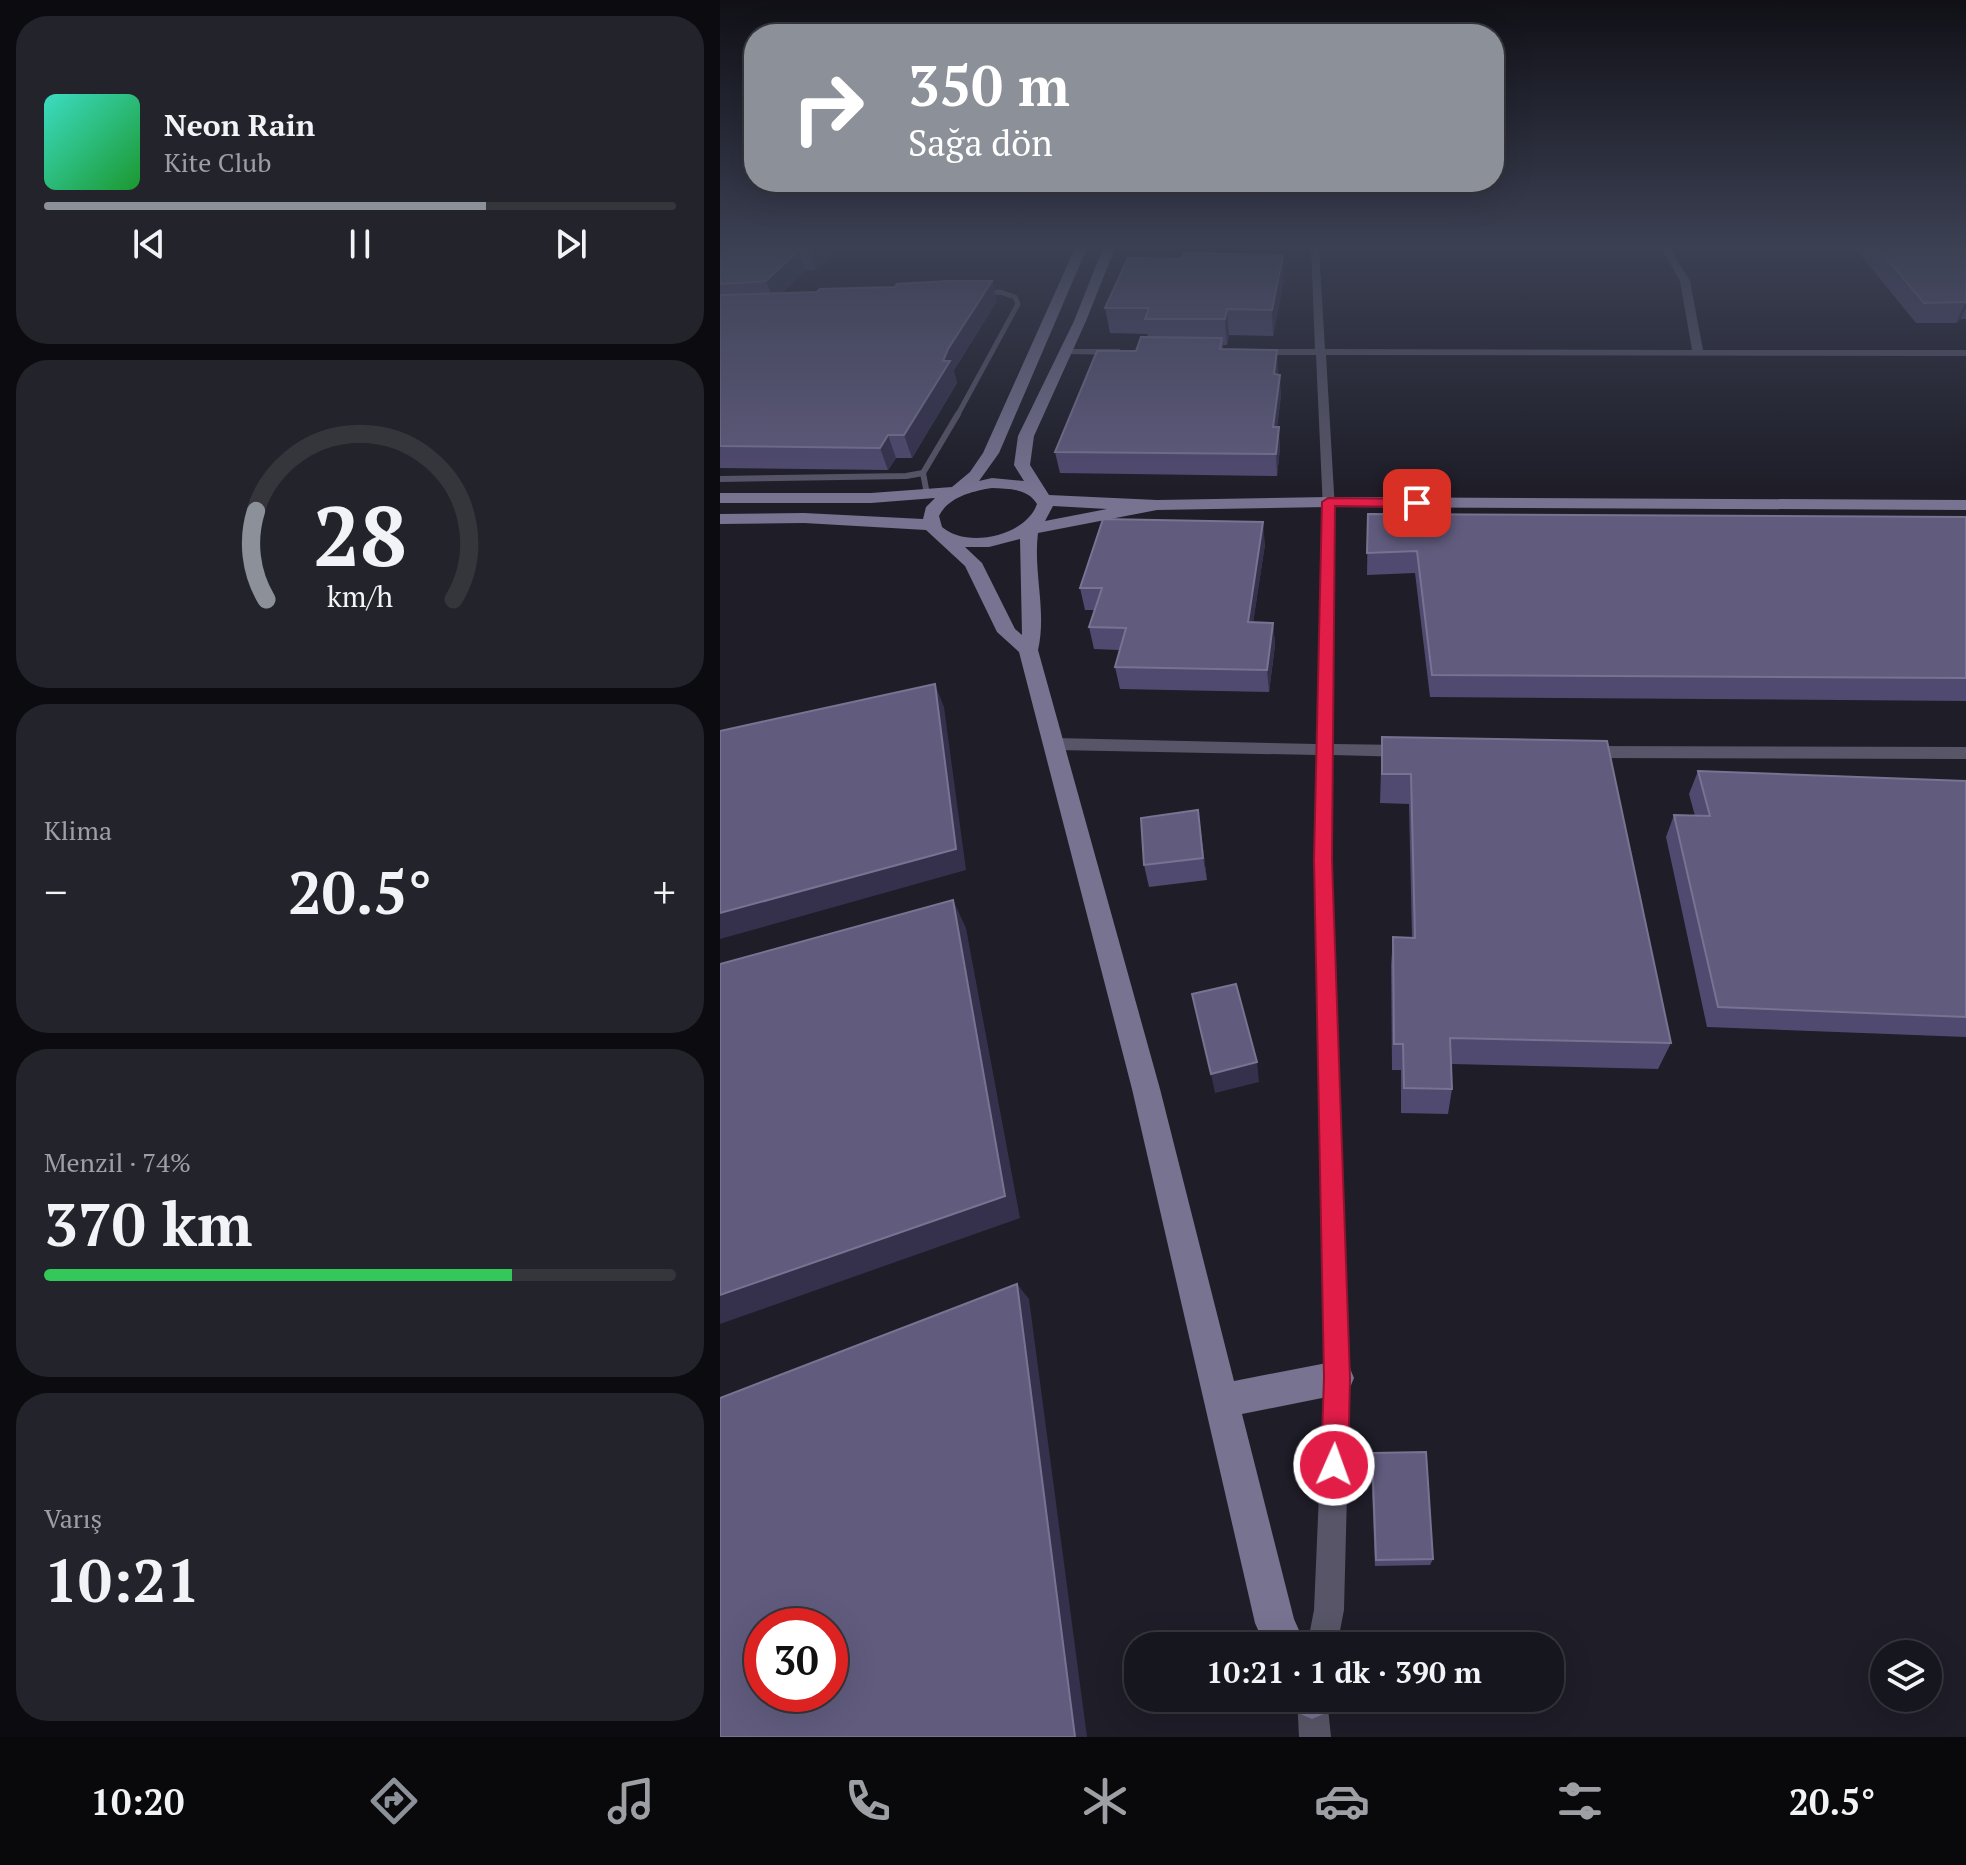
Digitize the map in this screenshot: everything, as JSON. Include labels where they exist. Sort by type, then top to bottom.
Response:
[{"type":"street","points":[[1045,329],[991,453],[976,475],[934,510],[930,520],[973,563],[1007,632],[1028,650],[1056,744],[1146,1089],[1279,1632]]},
{"type":"street","points":[[1028,650],[1035,629],[1025,550],[1030,529],[1046,509],[1022,465],[1026,436],[1075,329]]},
{"type":"street","points":[[1320,329],[1328,502],[1323,860],[1337,1378],[1329,1610],[1325,1632]]},
{"type":"street","points":[[1694,329],[1698,352]]},
{"type":"street","points":[[1066,351],[1129,352]]},
{"type":"street","points":[[1241,352],[1966,353]]},
{"type":"street","points":[[720,498],[871,498],[956,492],[992,483],[1018,485],[1041,496],[1080,504],[1966,505]]},
{"type":"street","points":[[720,519],[804,518],[938,531],[958,542],[986,543],[1030,529],[1157,505]]},
{"type":"street","points":[[1056,744],[1419,751]]},
{"type":"street","points":[[1575,751],[1966,753]]},
{"type":"street","points":[[1222,1401],[1337,1378]]},
{"type":"street","points":[[1313,1712],[1315,1737]]},
{"type":"lane","points":[[927,494],[923,473],[1005,329]]},
{"type":"lane","points":[[720,479],[906,476],[923,473]]},
{"type":"building","points":[[720,329],[961,329],[943,361],[950,361],[904,435],[888,435],[880,448],[720,446]]},
{"type":"building","points":[[1141,337],[1222,338],[1220,349],[1277,350],[1274,374],[1280,375],[1273,427],[1279,427],[1276,454],[1055,452],[1097,351],[1136,351]]},
{"type":"building","points":[[1368,514],[1966,517],[1966,678],[1432,675],[1417,551],[1367,553]]},
{"type":"building","points":[[1103,519],[1263,522],[1248,622],[1273,623],[1267,670],[1115,667],[1126,628],[1089,627],[1102,588],[1080,588]]},
{"type":"building","points":[[935,684],[956,849],[720,913],[720,731]]},
{"type":"building","points":[[1382,737],[1607,741],[1671,1043],[1450,1038],[1452,1089],[1404,1088],[1403,1044],[1394,1044],[1393,937],[1415,938],[1411,774],[1382,774]]},
{"type":"building","points":[[1698,771],[1966,781],[1966,1017],[1718,1007],[1674,815],[1710,816]]},
{"type":"building","points":[[1198,810],[1203,858],[1144,865],[1141,818]]},
{"type":"building","points":[[953,900],[1005,1196],[720,1295],[720,964]]},
{"type":"building","points":[[1236,984],[1257,1062],[1211,1074],[1192,994]]},
{"type":"building","points":[[1017,1284],[1075,1737],[720,1737],[720,1398]]},
{"type":"building","points":[[1426,1452],[1433,1559],[1376,1560],[1372,1453]]},
{"type":"route","points":[[1334,1465],[1337,1378],[1323,860],[1328,502],[1417,503]]}]
